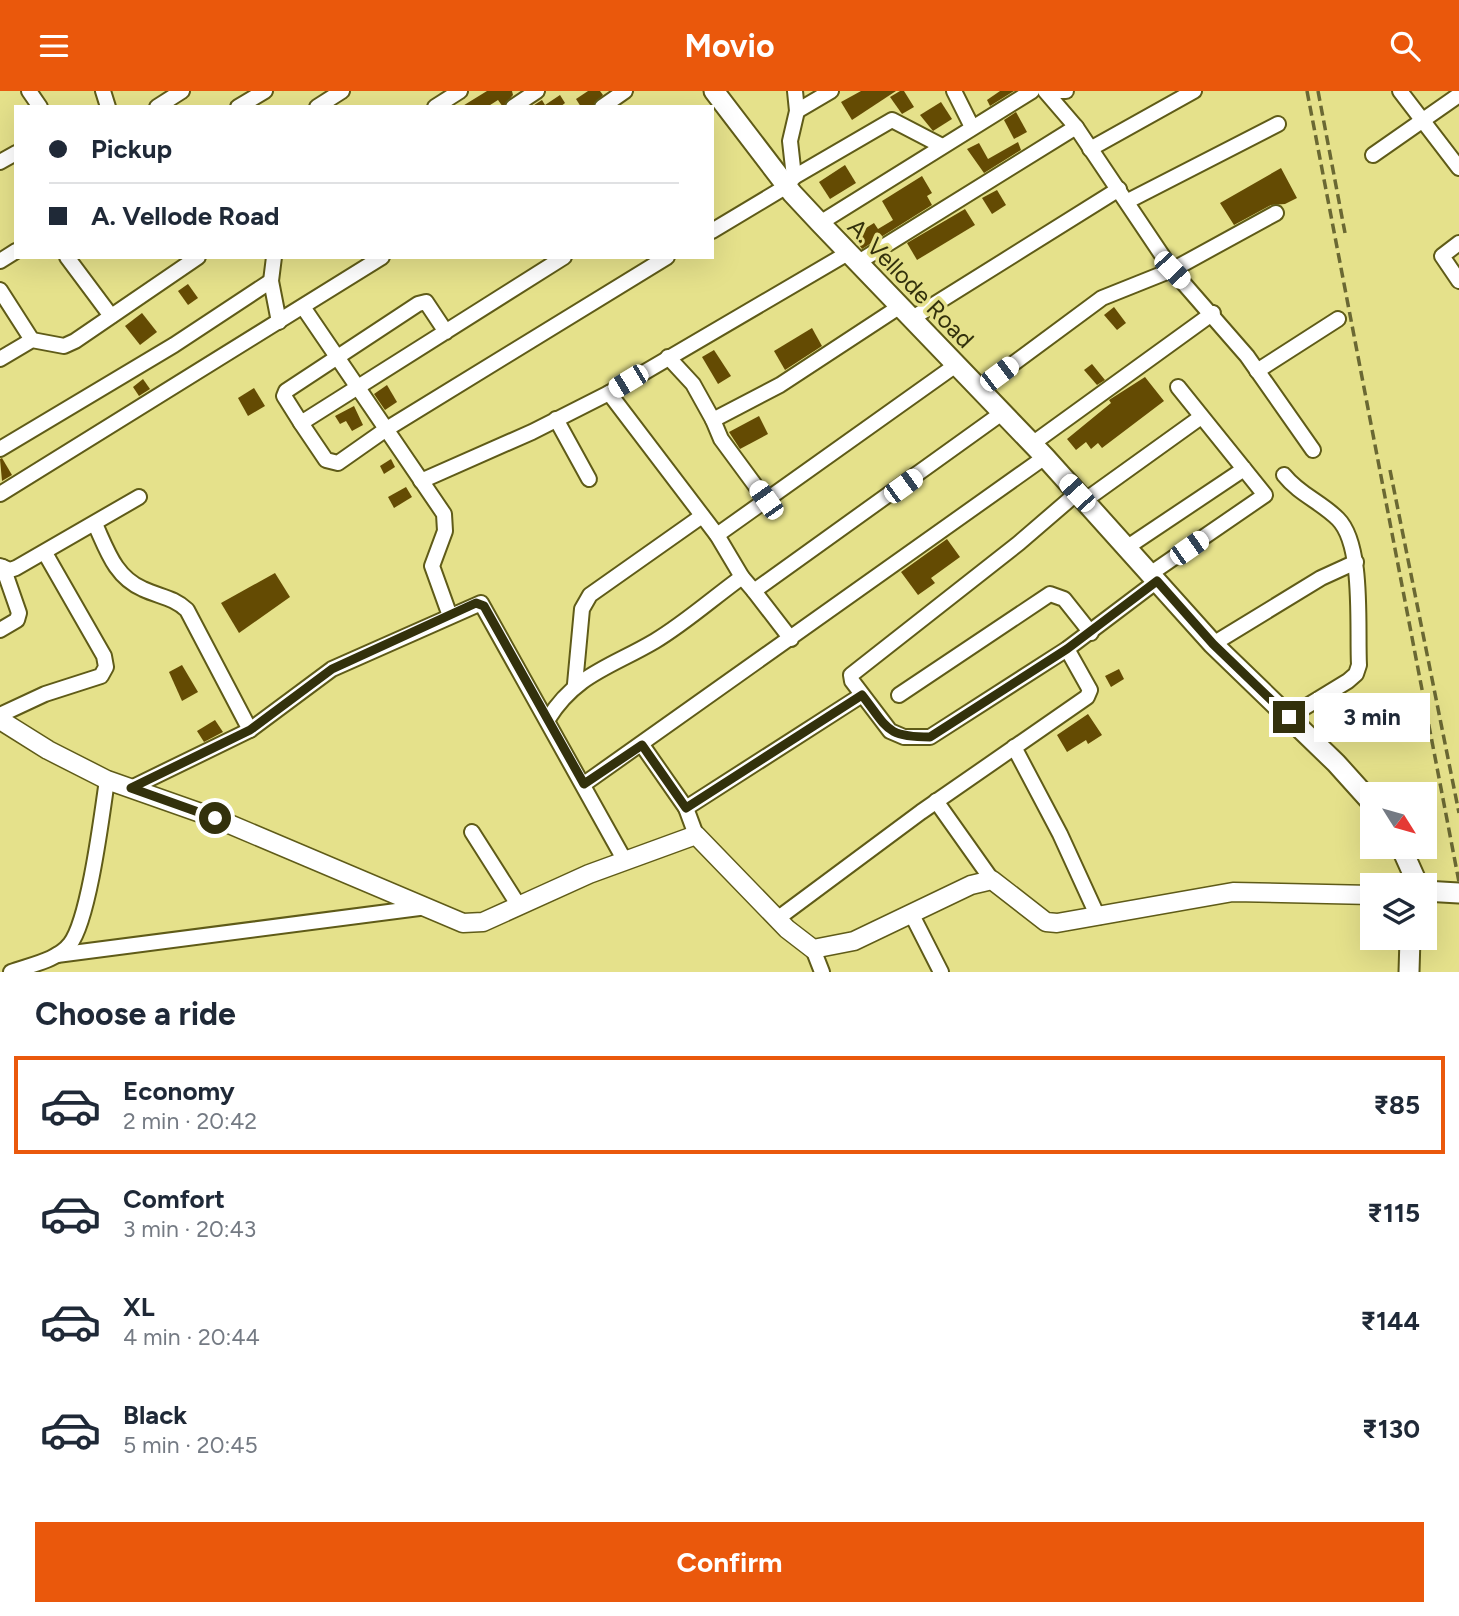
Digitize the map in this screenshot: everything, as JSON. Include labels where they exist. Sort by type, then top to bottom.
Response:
[{"type":"main road","name":"A. Vellode Road","points":[[714,91],[790,182],[820,223],[1081,497],[1213,644],[1360,791]]},
{"type":"main road","points":[[1409,972],[1410,950]]},
{"type":"street","points":[[160,105],[182,91]]},
{"type":"street","points":[[240,105],[265,91]]},
{"type":"street","points":[[320,105],[342,91]]},
{"type":"street","points":[[438,105],[460,91]]},
{"type":"street","points":[[516,105],[537,91]]},
{"type":"street","points":[[605,105],[625,91]]},
{"type":"street","points":[[790,182],[790,141],[797,111],[795,91]]},
{"type":"street","points":[[797,111],[831,91]]},
{"type":"street","points":[[954,91],[972,127]]},
{"type":"street","points":[[820,223],[1031,91]]},
{"type":"street","points":[[1045,91],[1076,127],[1172,270],[1213,313],[1313,450]]},
{"type":"street","points":[[1060,91],[1066,91]]},
{"type":"street","points":[[1090,149],[1194,91]]},
{"type":"street","points":[[1400,91],[1459,168]]},
{"type":"street","points":[[1373,155],[1456,96]]},
{"type":"street","points":[[714,224],[892,120],[942,146]]},
{"type":"street","points":[[1128,201],[1278,124]]},
{"type":"street","points":[[421,481],[609,393],[668,357],[853,258],[1076,127]]},
{"type":"street","points":[[713,420],[780,385],[1119,189]]},
{"type":"street","points":[[979,389],[1102,298],[1172,270],[1276,213]]},
{"type":"street","points":[[1459,243],[1442,256],[1459,281]]},
{"type":"street","points":[[73,259],[111,316]]},
{"type":"street","points":[[0,359],[32,340],[64,346],[195,259]]},
{"type":"street","points":[[274,259],[271,281],[279,322]]},
{"type":"street","points":[[0,494],[379,259]]},
{"type":"street","points":[[301,423],[561,259]]},
{"type":"street","points":[[446,332],[426,302],[286,391],[284,395],[326,460],[338,463],[385,430],[664,259]]},
{"type":"street","points":[[0,449],[174,345],[271,281]]},
{"type":"street","points":[[0,290],[32,340]]},
{"type":"street","points":[[303,307],[446,520],[446,531],[432,566],[450,616]]},
{"type":"street","points":[[584,784],[791,639],[1038,451],[1213,313]]},
{"type":"street","points":[[1257,371],[1338,319]]},
{"type":"street","points":[[668,357],[693,384],[721,439],[766,500]]},
{"type":"street","points":[[717,535],[956,365]]},
{"type":"street","points":[[1178,387],[1265,495],[1153,578],[1091,633],[930,737],[904,737],[890,731],[852,681],[851,675],[856,669],[1081,497],[1201,417]]},
{"type":"street","points":[[609,393],[717,535],[742,577],[791,639]]},
{"type":"street","points":[[754,591],[1002,413]]},
{"type":"street","points":[[556,419],[589,479]]},
{"type":"street","points":[[1126,548],[1244,469]]},
{"type":"street","points":[[1284,475],[1301,494],[1343,526],[1356,562],[1359,665],[1356,674],[1289,717]]},
{"type":"street","points":[[0,631],[17,620],[19,613],[1,566],[16,568],[139,497]]},
{"type":"street","points":[[575,684],[582,609],[590,595],[702,516]]},
{"type":"street","points":[[94,524],[117,570],[126,579],[144,590],[175,599],[187,610],[250,730]]},
{"type":"street","points":[[45,553],[104,656],[106,667],[101,676],[90,682],[45,694],[0,717],[48,750],[107,780],[215,818],[463,923],[483,922],[625,861],[696,835]]},
{"type":"street","points":[[1213,644],[1321,578],[1356,562]]},
{"type":"street","points":[[548,719],[562,696],[575,684],[657,640],[742,577]]},
{"type":"street","points":[[899,695],[1050,594],[1064,599],[1091,633]]},
{"type":"street","points":[[131,788],[250,730],[332,669],[476,603],[484,606],[625,861]]},
{"type":"street","points":[[777,919],[936,801],[1087,697],[1090,690],[1067,649]]},
{"type":"street","points":[[686,808],[862,695]]},
{"type":"street","points":[[642,745],[686,808],[696,835],[777,919],[813,949],[822,972]]},
{"type":"street","points":[[1014,747],[1060,834],[1098,917]]},
{"type":"street","points":[[57,955],[70,945],[81,922],[107,780]]},
{"type":"street","points":[[936,801],[992,880],[1046,922],[1098,917],[1233,892],[1360,895]]},
{"type":"street","points":[[472,832],[519,907]]},
{"type":"street","points":[[813,949],[854,941],[971,885],[992,880]]},
{"type":"street","points":[[12,972],[57,955],[429,907]]},
{"type":"street","points":[[911,913],[941,972]]},
{"type":"building","points":[[487,91],[512,91],[513,95],[505,105],[498,100],[490,105],[464,105]]},
{"type":"building","points":[[588,91],[600,91],[603,95],[595,105],[580,105],[576,99]]},
{"type":"building","points":[[861,91],[896,91],[852,120],[841,102]]},
{"type":"building","points":[[904,91],[914,107],[902,114],[890,97]]},
{"type":"building","points":[[1000,91],[1014,91],[990,106],[987,100]]},
{"type":"building","points":[[560,95],[565,103],[562,105],[545,105]]},
{"type":"building","points":[[941,102],[952,119],[933,131],[920,115]]},
{"type":"building","points":[[1016,112],[1027,132],[1014,139],[1004,120]]},
{"type":"building","points":[[1018,142],[1021,150],[984,173],[967,149],[979,143],[988,159]]},
{"type":"building","points":[[845,165],[856,183],[830,199],[819,182]]},
{"type":"building","points":[[1281,168],[1297,198],[1285,204],[1271,205],[1234,225],[1220,203]]},
{"type":"building","points":[[922,176],[932,193],[927,196],[932,205],[862,249],[853,236],[874,223],[878,229],[893,220],[882,201]]},
{"type":"building","points":[[997,190],[1006,205],[992,214],[982,198]]},
{"type":"building","points":[[965,209],[975,225],[917,260],[907,243]]},
{"type":"building","points":[[188,284],[198,298],[188,305],[178,291]]},
{"type":"building","points":[[1114,307],[1126,323],[1117,330],[1104,315]]},
{"type":"building","points":[[142,313],[157,332],[140,345],[125,326]]},
{"type":"building","points":[[812,328],[822,346],[785,370],[774,351]]},
{"type":"building","points":[[714,350],[731,376],[718,384],[702,357]]},
{"type":"building","points":[[1092,364],[1105,380],[1097,385],[1084,370]]},
{"type":"building","points":[[1145,377],[1164,401],[1102,448],[1098,443],[1091,449],[1086,442],[1076,450],[1067,439],[1111,403],[1109,400]]},
{"type":"building","points":[[143,379],[150,389],[139,396],[133,387]]},
{"type":"building","points":[[387,385],[397,402],[385,410],[374,394]]},
{"type":"building","points":[[254,388],[265,406],[248,416],[238,398]]},
{"type":"building","points":[[354,406],[363,425],[352,431],[346,421],[340,424],[335,416]]},
{"type":"building","points":[[759,416],[768,434],[740,449],[729,432]]},
{"type":"building","points":[[2,458],[12,475],[2,481],[0,459]]},
{"type":"building","points":[[391,459],[395,467],[384,474],[380,466]]},
{"type":"building","points":[[406,487],[412,497],[394,508],[388,497]]},
{"type":"building","points":[[947,539],[960,557],[931,578],[935,583],[918,595],[901,572]]},
{"type":"building","points":[[275,573],[290,597],[239,633],[221,603]]},
{"type":"building","points":[[182,665],[198,692],[182,701],[169,672]]},
{"type":"building","points":[[1119,669],[1124,679],[1111,687],[1105,676]]},
{"type":"building","points":[[1088,714],[1102,735],[1088,744],[1086,740],[1067,752],[1057,735]]},
{"type":"building","points":[[215,720],[223,732],[204,742],[197,731]]},
{"type":"railway","points":[[1307,91],[1459,882]]},
{"type":"railway","points":[[1318,91],[1345,233]]},
{"type":"railway","points":[[1390,470],[1459,813]]},
{"type":"route","points":[[215,818],[131,788],[250,730],[332,669],[476,603],[484,606],[584,784],[642,745],[686,808],[862,695],[890,731],[904,737],[930,737],[1091,633],[1157,581],[1213,644],[1289,717]]}]
